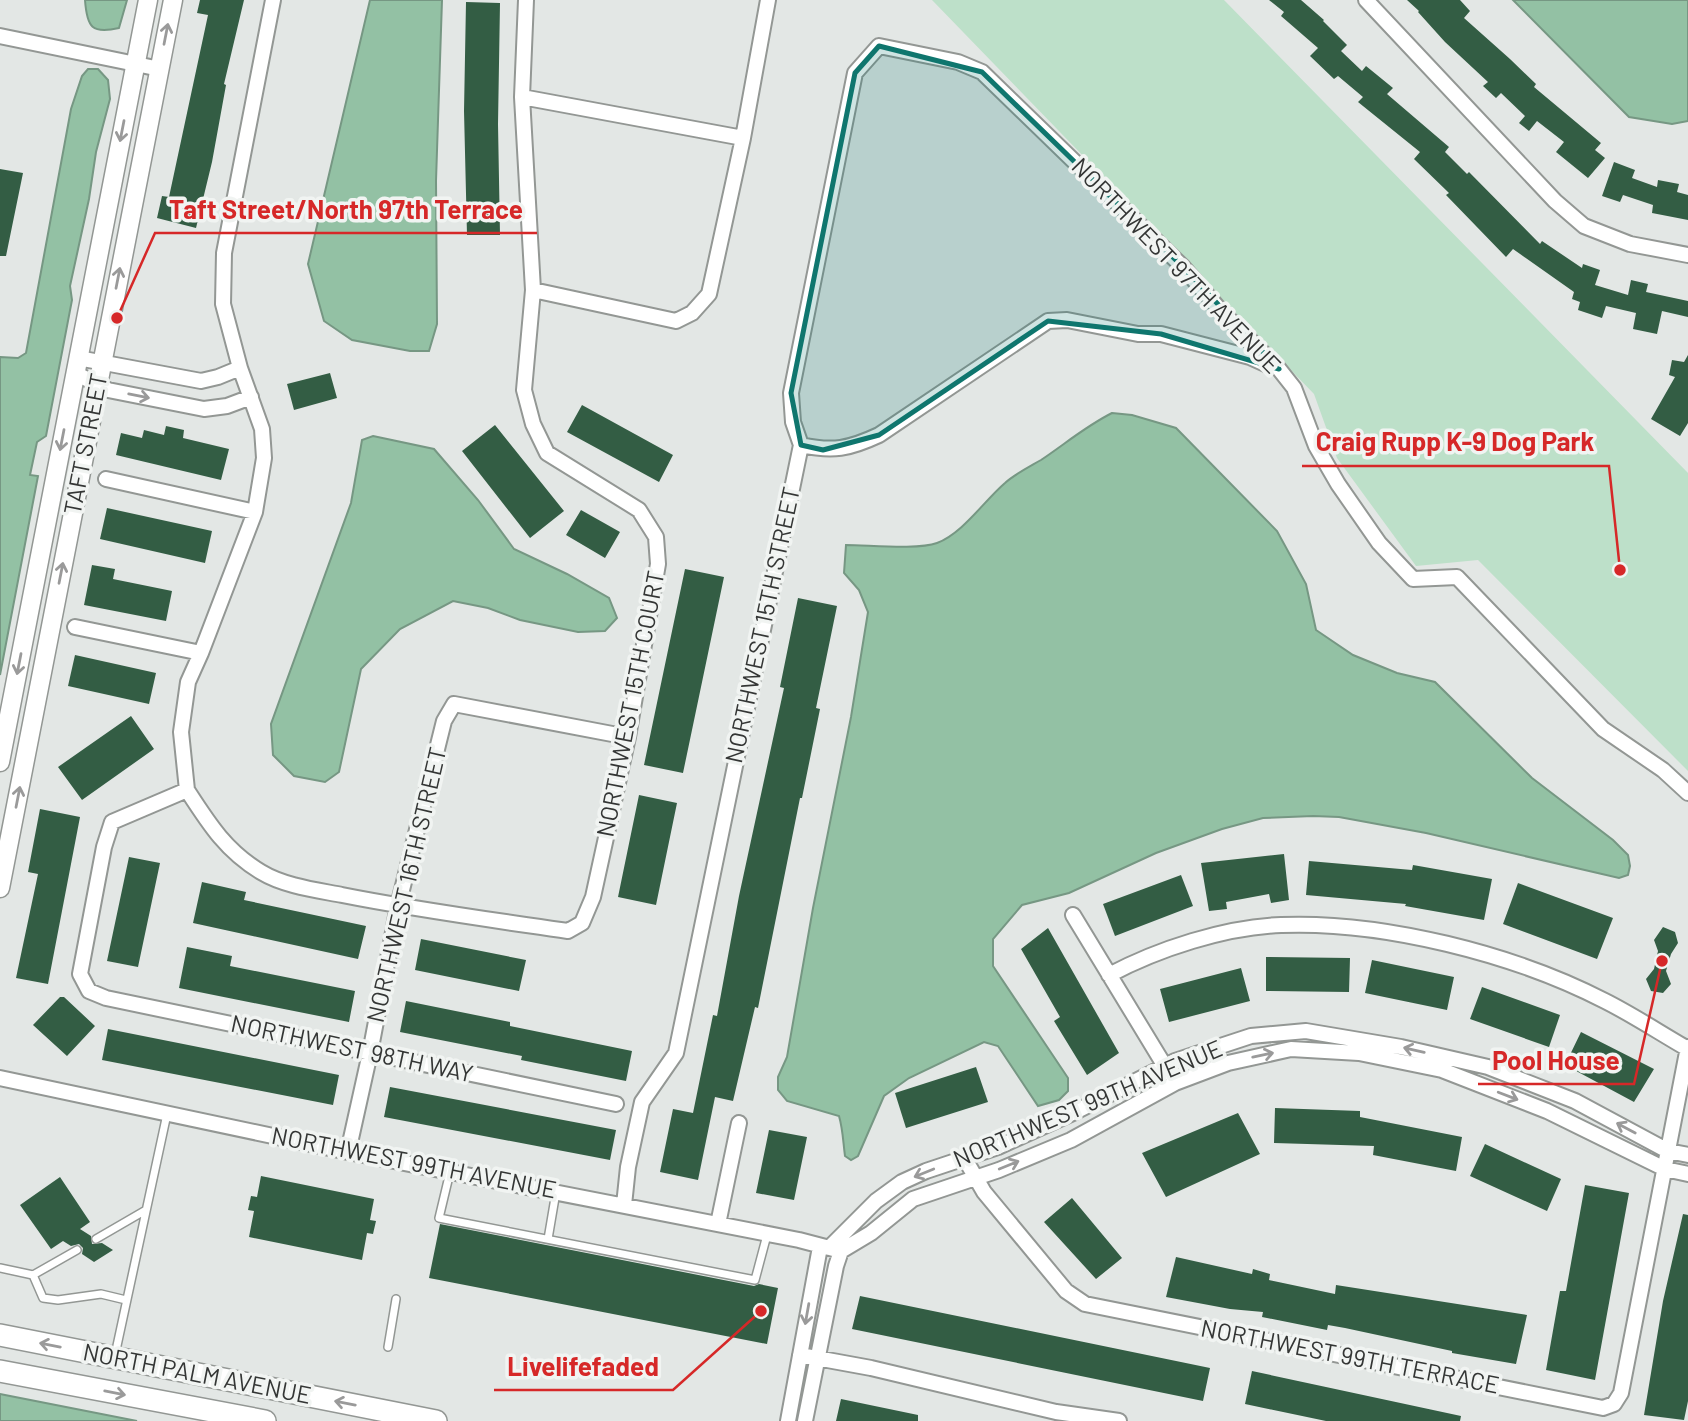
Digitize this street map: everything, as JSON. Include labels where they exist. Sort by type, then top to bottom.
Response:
[{"type":"main road","name":"NORTH PALM AVENUE","points":[[0,1335],[436,1421]]},
{"type":"main road","name":"NORTH PALM AVENUE","points":[[0,1371],[265,1421]]},
{"type":"street","name":"TAFT STREET","points":[[0,762],[148,0]]},
{"type":"street","name":"TAFT STREET","points":[[0,888],[173,0]]},
{"type":"street","points":[[273,0],[224,253],[223,304],[240,368],[262,429],[264,458],[255,512],[188,682],[181,732],[187,790],[213,831],[232,851],[263,874],[302,887],[398,906]]},
{"type":"street","points":[[526,0],[522,97],[533,290],[676,321],[692,313],[709,294],[743,138],[768,0]]},
{"type":"street","points":[[1366,0],[1555,201],[1584,226],[1630,244],[1688,255]]},
{"type":"street","points":[[0,36],[160,69]]},
{"type":"street","name":"NORTHWEST 97TH AVENUE","points":[[879,46],[958,62],[982,72],[1182,266],[1220,310],[1279,369],[1294,388],[1316,446],[1338,484],[1379,543],[1413,579],[1457,577],[1603,729],[1663,770],[1688,793]]},
{"type":"street","name":"NORTHWEST 15TH STREET","points":[[624,1205],[628,1167],[642,1102],[676,1053],[801,445],[793,422],[791,393],[797,352],[855,73],[879,46]]},
{"type":"street","points":[[522,97],[743,138]]},
{"type":"street","name":"NORTHWEST 15TH COURT","points":[[398,906],[568,931],[582,923],[593,897],[628,737],[659,564],[656,537],[639,510],[547,453],[533,424],[524,390],[533,290]]},
{"type":"street","points":[[801,445],[823,450],[856,446],[879,435],[1048,321],[1067,320],[1138,334],[1161,334],[1250,357],[1279,369]]},
{"type":"street","points":[[77,366],[102,362],[201,381],[240,368]]},
{"type":"street","points":[[77,366],[97,385],[108,390],[204,409],[227,406],[251,397]]},
{"type":"street","points":[[106,479],[255,512]]},
{"type":"street","points":[[75,627],[201,653]]},
{"type":"street","name":"NORTHWEST 16TH STREET","points":[[348,1152],[398,906],[444,721],[454,704],[628,737]]},
{"type":"street","name":"NORTHWEST 98TH WAY","points":[[187,790],[112,822],[104,847],[80,974],[89,991],[106,998],[616,1104]]},
{"type":"street","points":[[1073,915],[1175,1083]]},
{"type":"street","points":[[1109,975],[1153,954],[1247,929],[1281,925],[1355,928],[1438,942],[1536,971],[1605,1001],[1688,1048],[1665,1169]]},
{"type":"street","name":"NORTHWEST 99TH AVENUE","points":[[830,1249],[876,1201],[902,1182],[926,1171],[998,1147],[1075,1112],[1165,1066],[1251,1036],[1306,1031],[1488,1067],[1575,1101],[1668,1151],[1688,1155]]},
{"type":"street","name":"NORTHWEST 99TH AVENUE","points":[[0,1078],[348,1152],[799,1240],[830,1249],[871,1233],[913,1199],[999,1170],[1071,1140],[1175,1083],[1228,1063],[1291,1049],[1359,1053],[1442,1070],[1547,1111],[1665,1169],[1688,1174]]},
{"type":"street","points":[[718,1224],[739,1123]]},
{"type":"street","points":[[965,1159],[974,1177]]},
{"type":"street","name":"NORTHWEST 99TH TERRACE","points":[[974,1177],[1066,1291],[1085,1304],[1603,1408],[1614,1404],[1621,1393],[1665,1169]]},
{"type":"street","points":[[788,1421],[800,1355],[830,1249]]},
{"type":"street","points":[[805,1421],[817,1359],[830,1249]]},
{"type":"street","points":[[800,1355],[871,1368],[1056,1412],[1119,1421]]},
{"type":"lane","points":[[114,1357],[167,1113]]},
{"type":"lane","points":[[450,1171],[439,1218],[755,1280],[767,1235]]},
{"type":"lane","points":[[548,1239],[556,1192]]},
{"type":"lane","points":[[96,1239],[146,1210]]},
{"type":"lane","points":[[0,1268],[33,1275],[77,1250]]},
{"type":"lane","points":[[33,1275],[43,1298],[58,1300],[101,1294],[127,1300]]},
{"type":"lane","points":[[388,1347],[396,1299]]},
{"type":"highlighted area","points":[[879,46],[982,72],[1182,266],[1279,369],[1161,334],[1048,321],[879,435],[823,450],[801,445],[791,393],[855,73]]},
{"type":"shaded area","points":[[85,0],[127,0],[119,28],[103,30],[93,27],[87,17]]},
{"type":"shaded area","points":[[370,0],[442,0],[436,181],[437,324],[429,351],[410,351],[352,340],[324,321],[308,264]]},
{"type":"shaded area","points":[[932,0],[1224,0],[1688,473],[1688,771],[1478,560],[1416,566],[1337,458],[1314,394]]},
{"type":"shaded area","points":[[1513,0],[1688,0],[1688,121],[1672,124],[1629,117]]},
{"type":"shaded area","points":[[88,69],[98,69],[108,80],[110,99],[96,152],[70,286],[72,300],[46,436],[37,442],[30,475],[38,476],[0,675],[0,357],[18,358],[26,353],[71,109],[82,76]]},
{"type":"shaded area","points":[[1112,413],[1132,415],[1176,428],[1277,531],[1306,584],[1316,630],[1353,655],[1397,673],[1435,682],[1532,778],[1613,840],[1628,855],[1628,875],[1619,878],[1426,833],[1339,817],[1263,818],[1222,829],[1156,853],[1069,893],[1022,905],[993,939],[993,966],[1068,1078],[1068,1091],[1059,1100],[1038,1106],[998,1046],[984,1042],[909,1078],[884,1096],[858,1156],[851,1160],[845,1156],[839,1116],[787,1101],[778,1090],[778,1077],[787,1057],[868,612],[859,590],[844,573],[846,545],[893,547],[937,543],[956,532],[1009,480]]},
{"type":"shaded area","points":[[373,436],[434,449],[478,500],[514,549],[609,598],[617,618],[605,631],[578,632],[520,620],[488,608],[453,601],[400,629],[361,669],[339,772],[325,782],[294,776],[273,755],[271,724],[351,503],[362,440]]},
{"type":"shaded area","points":[[0,1394],[5,1395],[137,1421],[0,1421]]},
{"type":"building","points":[[200,0],[244,0],[224,84],[226,85],[212,162],[196,228],[157,218],[162,196],[169,197],[208,15],[197,13]]},
{"type":"building","points":[[1269,0],[1301,0],[1324,20],[1347,45],[1341,51],[1362,71],[1366,66],[1393,88],[1387,94],[1449,147],[1445,152],[1467,174],[1469,172],[1540,244],[1542,241],[1582,268],[1583,264],[1600,270],[1595,285],[1628,295],[1631,280],[1648,284],[1646,292],[1688,301],[1688,317],[1662,311],[1657,334],[1633,329],[1636,313],[1606,306],[1602,318],[1578,310],[1580,302],[1572,299],[1574,292],[1513,249],[1506,257],[1446,195],[1449,193],[1414,159],[1420,152],[1358,102],[1363,97],[1338,76],[1334,79],[1310,56],[1318,48],[1281,16],[1284,12]]},
{"type":"building","points":[[1407,0],[1460,0],[1470,11],[1464,18],[1536,84],[1534,87],[1601,143],[1595,150],[1605,158],[1588,178],[1556,152],[1564,142],[1537,121],[1529,131],[1519,123],[1525,116],[1501,93],[1496,98],[1483,86],[1488,82],[1445,42]]},
{"type":"building","points":[[466,2],[500,3],[500,235],[467,235],[464,111]]},
{"type":"building","points":[[1614,162],[1635,170],[1632,178],[1657,187],[1658,180],[1679,184],[1677,192],[1688,195],[1688,220],[1652,213],[1653,205],[1623,195],[1620,202],[1602,196]]},
{"type":"building","points":[[0,169],[23,173],[6,256],[0,256]]},
{"type":"building","points":[[1688,355],[1688,423],[1680,436],[1651,419],[1675,377],[1669,375],[1672,360],[1684,362]]},
{"type":"building","points":[[330,373],[337,398],[294,410],[287,384]]},
{"type":"building","points":[[582,405],[673,455],[659,482],[567,432]]},
{"type":"building","points":[[495,425],[564,511],[530,538],[462,451]]},
{"type":"building","points":[[166,426],[184,430],[183,438],[229,449],[221,480],[116,455],[121,433],[142,438],[144,430],[164,435]]},
{"type":"building","points":[[107,508],[212,531],[205,563],[100,539]]},
{"type":"building","points":[[581,510],[620,532],[605,558],[566,535]]},
{"type":"building","points":[[92,565],[115,569],[113,579],[172,591],[166,621],[84,605]]},
{"type":"building","points":[[685,569],[724,577],[683,773],[644,765]]},
{"type":"building","points":[[798,598],[837,606],[816,708],[820,709],[758,1008],[755,1007],[733,1101],[715,1097],[698,1180],[660,1172],[673,1109],[693,1113],[713,1015],[717,1016],[739,896],[784,688],[780,687]]},
{"type":"building","points":[[75,655],[156,673],[149,704],[68,686]]},
{"type":"building","points":[[131,716],[154,749],[82,800],[58,767]]},
{"type":"building","points":[[639,795],[677,803],[656,905],[618,897]]},
{"type":"building","points":[[40,809],[80,817],[48,984],[16,978],[38,874],[28,872]]},
{"type":"building","points":[[1284,854],[1289,900],[1271,903],[1269,894],[1226,902],[1227,909],[1209,911],[1201,863]]},
{"type":"building","points":[[129,857],[160,863],[138,967],[107,961]]},
{"type":"building","points":[[1309,861],[1412,870],[1413,865],[1492,879],[1484,920],[1405,906],[1406,904],[1306,895]]},
{"type":"building","points":[[1181,875],[1193,906],[1115,936],[1103,904]]},
{"type":"building","points":[[202,882],[246,892],[244,900],[366,926],[358,959],[193,923]]},
{"type":"building","points":[[1518,883],[1613,918],[1597,959],[1503,924]]},
{"type":"building","points":[[1663,927],[1675,932],[1678,943],[1671,954],[1666,971],[1671,984],[1663,993],[1651,991],[1646,979],[1654,969],[1658,951],[1654,940]]},
{"type":"building","points":[[1048,928],[1119,1053],[1087,1075],[1054,1021],[1060,1017],[1021,949]]},
{"type":"building","points":[[421,939],[526,960],[519,991],[415,970]]},
{"type":"building","points":[[187,947],[232,956],[230,966],[355,991],[349,1022],[179,988]]},
{"type":"building","points":[[1266,957],[1350,958],[1349,992],[1266,991]]},
{"type":"building","points":[[1372,960],[1454,977],[1447,1010],[1365,993]]},
{"type":"building","points":[[1241,968],[1250,1001],[1169,1022],[1160,989]]},
{"type":"building","points":[[1482,987],[1560,1015],[1549,1047],[1470,1019]]},
{"type":"building","points":[[60,997],[64,997],[95,1026],[67,1056],[33,1025]]},
{"type":"building","points":[[406,1001],[632,1051],[626,1081],[521,1060],[522,1056],[400,1032]]},
{"type":"building","points":[[108,1029],[339,1075],[333,1105],[102,1060]]},
{"type":"building","points":[[1581,1032],[1654,1069],[1634,1102],[1565,1065]]},
{"type":"building","points":[[976,1067],[988,1102],[906,1128],[895,1093]]},
{"type":"building","points":[[390,1087],[616,1130],[610,1160],[384,1117]]},
{"type":"building","points":[[1275,1108],[1360,1111],[1360,1117],[1462,1137],[1456,1171],[1373,1155],[1374,1146],[1274,1143]]},
{"type":"building","points":[[1238,1113],[1260,1154],[1166,1197],[1142,1153]]},
{"type":"building","points":[[769,1130],[807,1137],[794,1200],[756,1193]]},
{"type":"building","points":[[1485,1144],[1561,1179],[1547,1211],[1470,1176]]},
{"type":"building","points":[[261,1176],[374,1199],[370,1220],[376,1221],[373,1234],[367,1233],[362,1260],[249,1237],[254,1211],[248,1210],[251,1196],[257,1197]]},
{"type":"building","points":[[60,1177],[90,1222],[80,1229],[91,1236],[92,1244],[102,1243],[113,1250],[94,1262],[82,1254],[83,1248],[79,1244],[71,1246],[63,1241],[51,1249],[20,1205]]},
{"type":"building","points":[[1585,1185],[1629,1193],[1595,1380],[1546,1370],[1560,1291],[1566,1291]]},
{"type":"building","points":[[1072,1198],[1122,1258],[1096,1279],[1044,1222]]},
{"type":"building","points":[[1683,1214],[1688,1215],[1688,1401],[1684,1420],[1644,1415],[1663,1301]]},
{"type":"building","points":[[440,1224],[754,1286],[759,1284],[778,1288],[767,1344],[429,1278]]},
{"type":"building","points":[[1176,1257],[1252,1274],[1253,1269],[1270,1274],[1269,1280],[1335,1294],[1336,1285],[1527,1315],[1516,1364],[1452,1353],[1345,1328],[1328,1325],[1327,1330],[1262,1317],[1263,1312],[1166,1297]]},
{"type":"building","points":[[860,1296],[1210,1368],[1203,1401],[852,1329]]},
{"type":"building","points":[[1252,1371],[1461,1416],[1460,1421],[1326,1421],[1245,1404]]},
{"type":"building","points":[[841,1399],[918,1415],[918,1421],[836,1421]]},
{"type":"place","name":"Taft Street/North 97th Terrace","points":[[117,318]]},
{"type":"place","name":"Craig Rupp K-9 Dog Park","points":[[1620,570]]},
{"type":"place","name":"Pool House","points":[[1662,961]]},
{"type":"place","name":"Livelifefaded","points":[[761,1311]]}]
